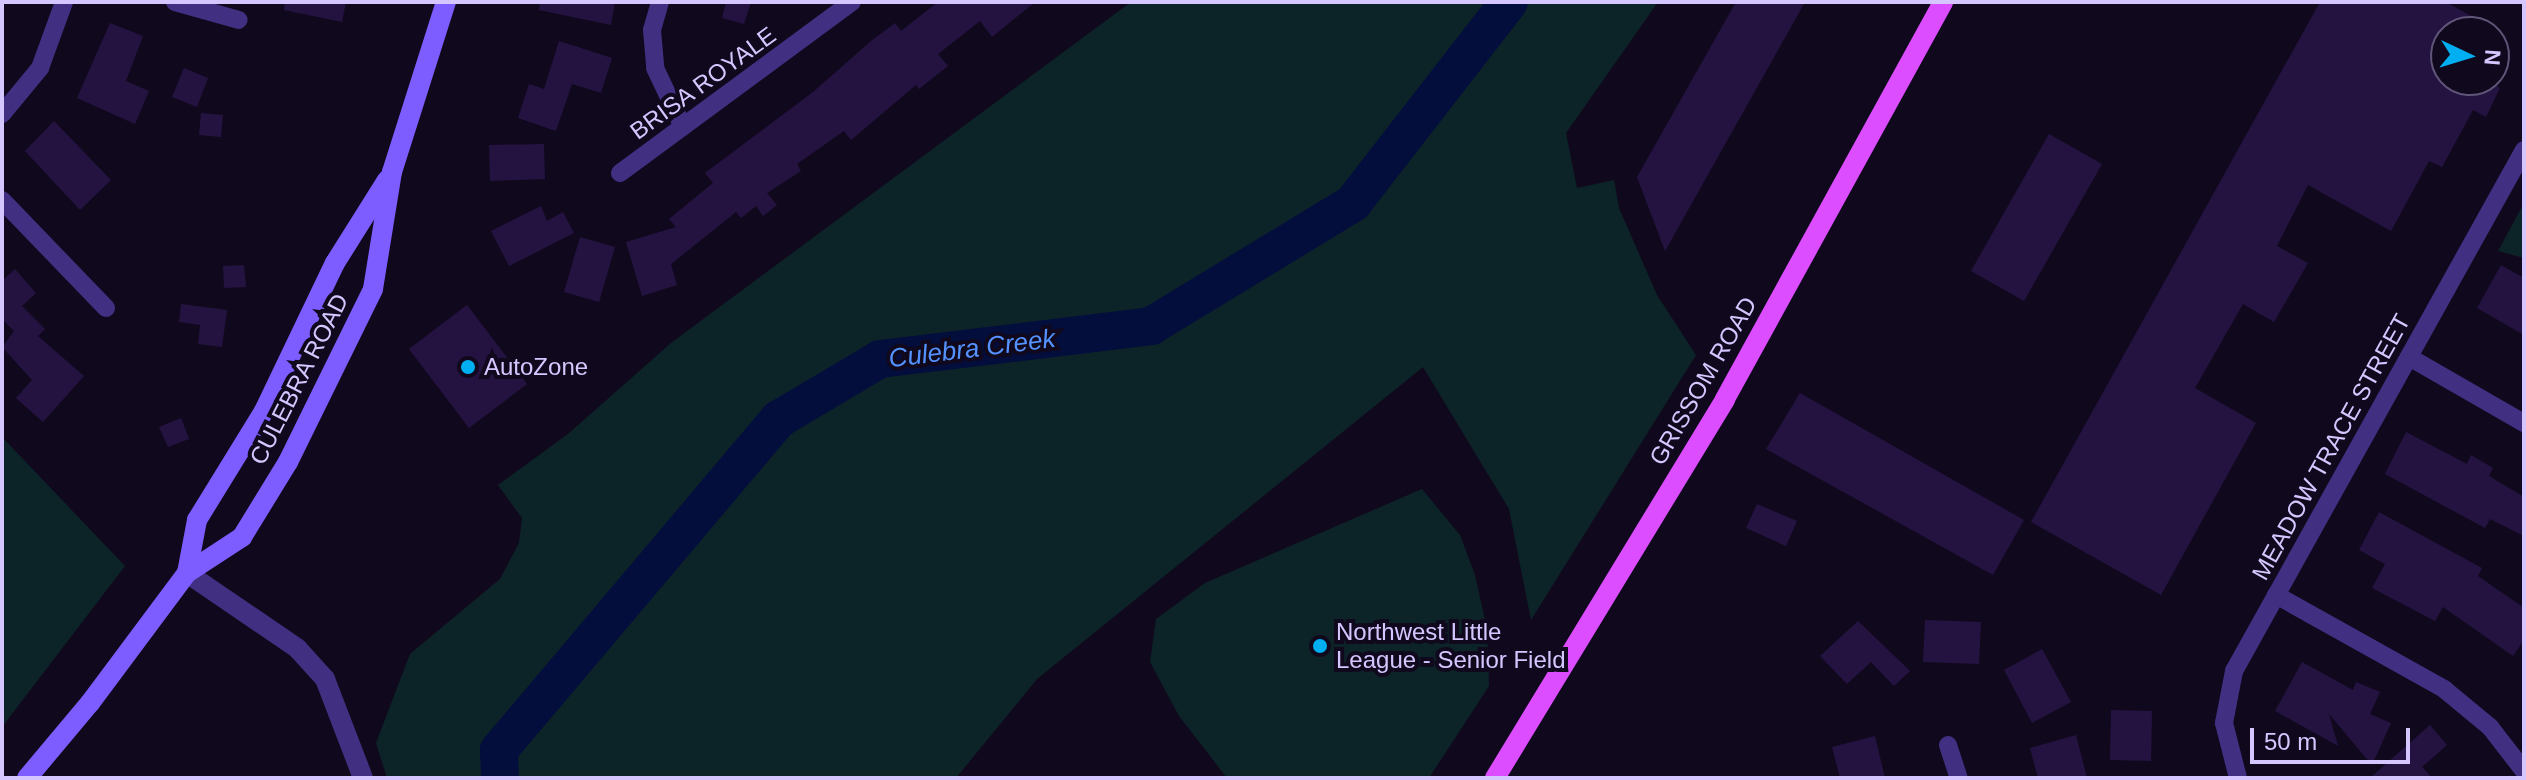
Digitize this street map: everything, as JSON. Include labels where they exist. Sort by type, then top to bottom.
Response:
[{"type":"main road","name":"CULEBRA ROAD","points":[[27,778],[90,703],[187,573],[242,537],[348,346],[373,289],[392,172],[446,2]]},
{"type":"main road","name":"GRISSOM ROAD","points":[[1495,778],[1725,399],[1943,2]]},
{"type":"main road","name":"CULEBRA ROAD","points":[[187,573],[197,520],[264,411],[335,263],[392,172]]},
{"type":"street","points":[[2,114],[40,68],[64,2]]},
{"type":"street","points":[[175,2],[239,20]]},
{"type":"street","points":[[660,2],[652,30],[655,68],[683,127]]},
{"type":"street","name":"BRISA ROYALE","points":[[620,173],[852,2]]},
{"type":"street","name":"MEADOW TRACE STREET","points":[[2238,778],[2224,723],[2227,691],[2276,595],[2524,150]]},
{"type":"street","points":[[2,200],[106,308]]},
{"type":"street","points":[[2409,357],[2524,423]]},
{"type":"street","points":[[187,573],[297,648],[325,679],[363,778]]},
{"type":"street","points":[[2276,595],[2444,689],[2490,727],[2524,771]]},
{"type":"street","points":[[1948,745],[1959,778]]},
{"type":"green space","points":[[1131,2],[1658,2],[1566,133],[1577,188],[1614,180],[1619,208],[1657,295],[1696,355],[1531,620],[1509,509],[1423,367],[1037,679],[956,778],[387,778],[376,743],[410,654],[500,579],[519,543],[522,518],[498,485],[568,434],[671,343]]},
{"type":"green space","points":[[2524,203],[2524,258],[2498,251]]},
{"type":"green space","points":[[2,437],[125,566],[2,727]]},
{"type":"green space","name":"Northwest Little League - Senior Field","points":[[1422,489],[1460,535],[1475,575],[1487,629],[1489,686],[1429,778],[1227,778],[1179,716],[1150,662],[1156,619],[1205,583]]},
{"type":"building","points":[[285,2],[346,2],[342,22],[284,10]]},
{"type":"building","points":[[540,2],[615,2],[611,25],[539,10]]},
{"type":"building","points":[[726,2],[751,2],[744,24],[722,18]]},
{"type":"building","points":[[938,2],[1035,2],[992,37],[980,21],[938,54],[948,66],[919,89],[916,85],[851,140],[844,131],[797,164],[801,171],[767,193],[777,205],[763,216],[756,206],[741,218],[736,212],[671,264],[677,285],[642,296],[626,242],[676,227],[669,219],[713,183],[705,173],[813,92],[895,23],[901,31]]},
{"type":"building","points":[[1736,2],[1805,2],[1665,251],[1637,177]]},
{"type":"building","points":[[2320,2],[2446,2],[2471,16],[2430,16],[2430,96],[2496,96],[2486,117],[2473,110],[2442,167],[2429,161],[2391,231],[2308,185],[2277,246],[2308,263],[2274,322],[2243,304],[2195,388],[2256,423],[2161,595],[2031,522]]},
{"type":"building","points":[[110,23],[143,36],[126,81],[149,91],[135,124],[77,98]]},
{"type":"building","points":[[559,41],[612,58],[601,93],[572,84],[556,131],[518,118],[529,84],[544,89]]},
{"type":"building","points":[[184,68],[208,78],[197,107],[172,97]]},
{"type":"building","points":[[201,113],[223,115],[221,137],[199,135]]},
{"type":"building","points":[[54,121],[111,180],[80,210],[25,151]]},
{"type":"building","points":[[2049,134],[2102,164],[2024,301],[1971,271]]},
{"type":"building","points":[[544,144],[545,179],[490,181],[489,145]]},
{"type":"building","points":[[541,206],[547,221],[563,212],[574,233],[509,266],[491,231]]},
{"type":"building","points":[[580,237],[615,247],[599,302],[564,292]]},
{"type":"building","points":[[244,265],[246,287],[224,288],[223,266]]},
{"type":"building","points":[[2501,265],[2524,278],[2524,335],[2477,308]]},
{"type":"building","points":[[15,269],[36,293],[22,306],[45,329],[38,336],[84,376],[43,422],[16,398],[32,380],[2,347],[14,331],[2,319],[2,281]]},
{"type":"building","points":[[181,304],[227,310],[222,347],[198,344],[200,325],[179,322]]},
{"type":"building","name":"AutoZone","points":[[467,305],[527,384],[469,428],[409,349]]},
{"type":"building","points":[[1800,393],[2024,520],[1993,575],[1766,449]]},
{"type":"building","points":[[181,418],[189,439],[168,447],[159,427]]},
{"type":"building","points":[[2406,432],[2467,464],[2471,455],[2493,468],[2489,476],[2524,497],[2524,536],[2490,519],[2485,528],[2385,474]]},
{"type":"building","points":[[1757,504],[1797,521],[1786,546],[1746,528]]},
{"type":"building","points":[[2379,512],[2482,568],[2478,576],[2524,608],[2524,640],[2513,656],[2443,607],[2435,621],[2372,588],[2385,564],[2359,550]]},
{"type":"building","points":[[1925,620],[1981,622],[1979,664],[1923,662]]},
{"type":"building","points":[[1858,621],[1910,671],[1894,686],[1871,662],[1847,684],[1820,656]]},
{"type":"building","points":[[2042,649],[2071,702],[2032,723],[2004,670]]},
{"type":"building","points":[[2302,662],[2353,690],[2356,682],[2380,692],[2370,714],[2391,723],[2372,765],[2329,714],[2338,746],[2275,711]]},
{"type":"building","points":[[2111,710],[2152,711],[2151,761],[2110,760]]},
{"type":"building","points":[[2430,725],[2447,745],[2422,767],[2432,778],[2370,778]]},
{"type":"building","points":[[2076,735],[2087,778],[2038,778],[2030,748]]},
{"type":"building","points":[[1875,736],[1885,778],[1840,778],[1832,747]]},
{"type":"waterway","name":"Culebra Creek","points":[[500,778],[499,750],[779,419],[880,359],[1151,326],[1353,203],[1509,2]]},
{"type":"place","name":"AutoZone","points":[[468,367]]},
{"type":"place","name":"Northwest Little League - Senior Field","points":[[1320,646]]}]
